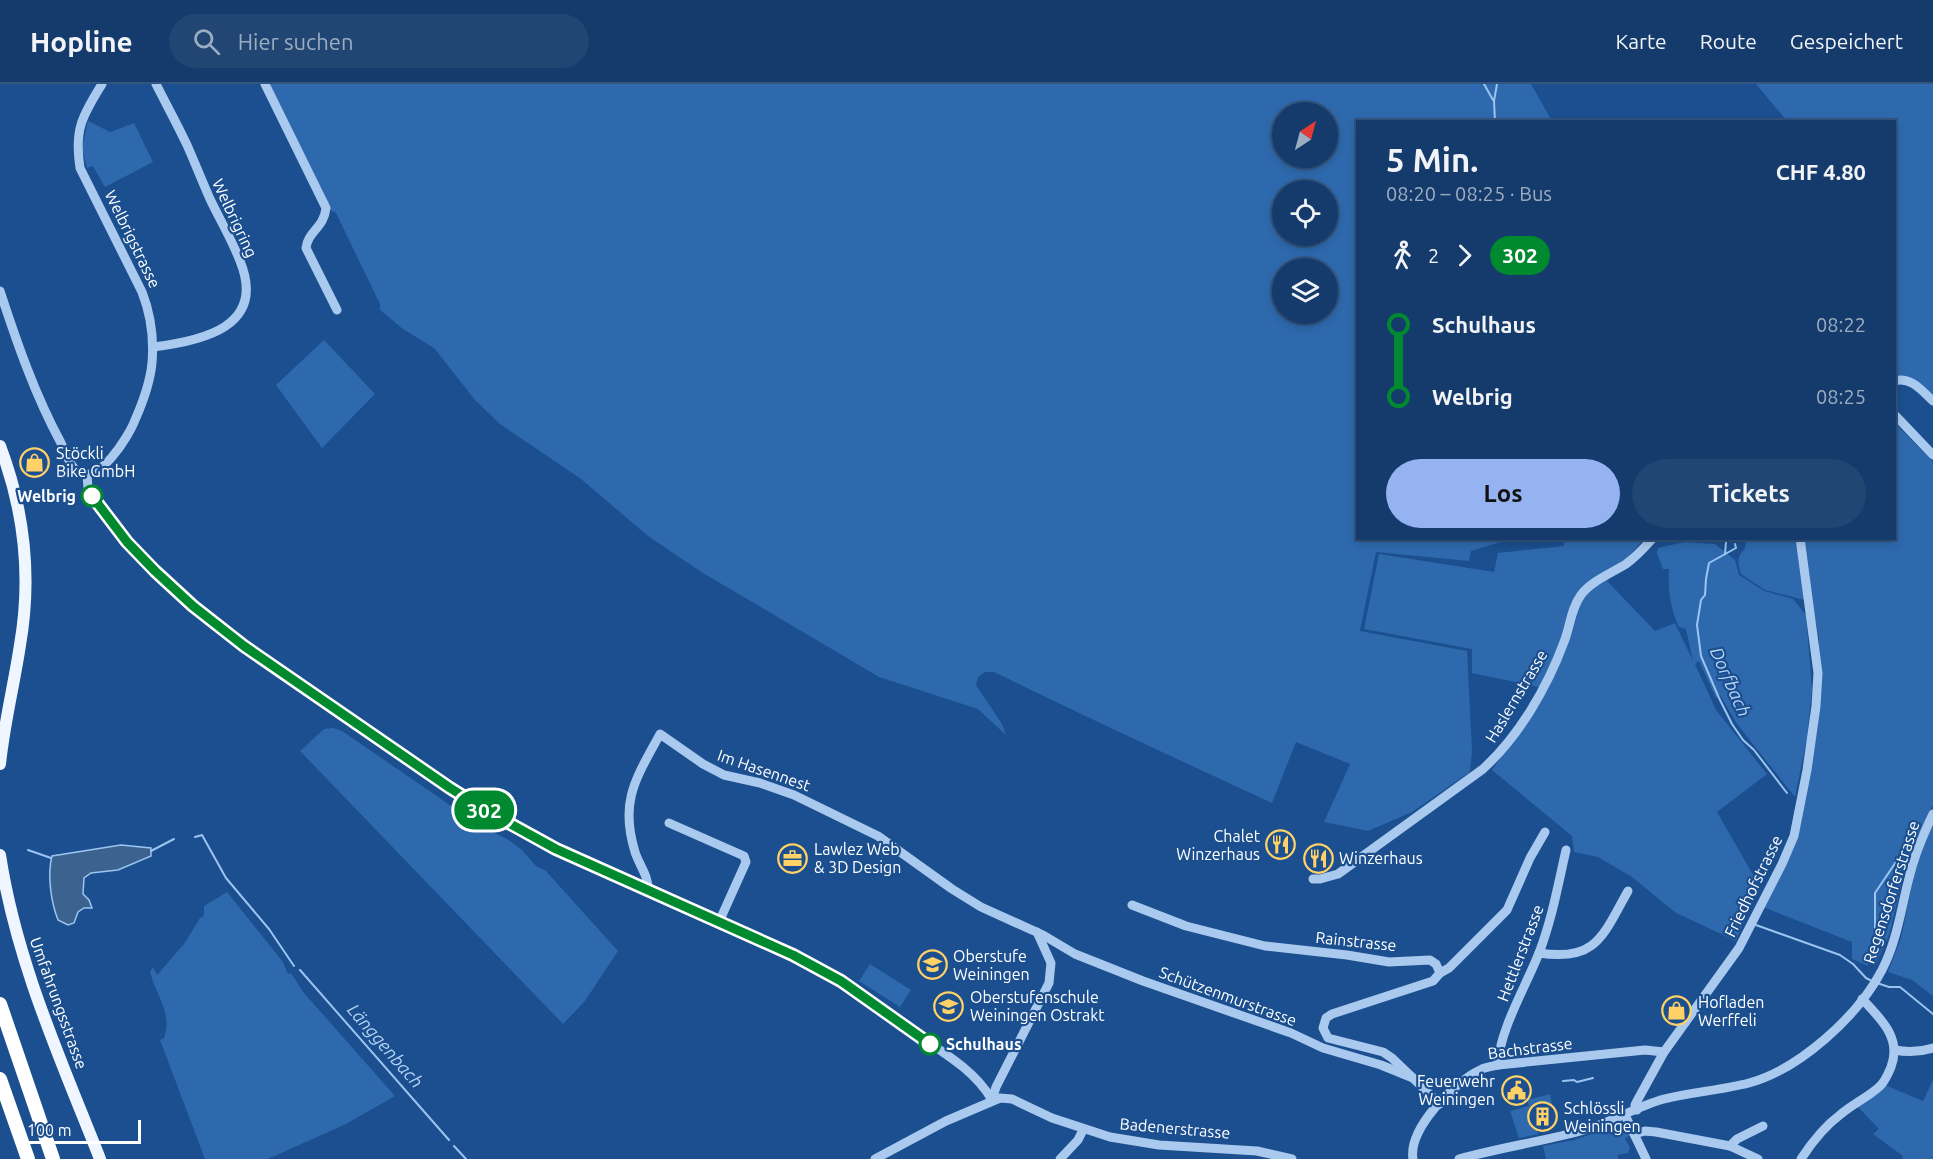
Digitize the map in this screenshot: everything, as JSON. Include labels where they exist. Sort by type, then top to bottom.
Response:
[{"type":"highway","points":[[0,1004],[53,1159]]},
{"type":"highway","points":[[0,1079],[28,1159]]},
{"type":"main road","points":[[0,446],[18,500],[26,571],[22,635],[0,764]]},
{"type":"main road","name":"Umfahrungsstrasse","points":[[0,855],[7,897],[18,940],[100,1159]]},
{"type":"street","name":"Welbrigstrasse","points":[[87,475],[93,474],[104,465],[134,423],[149,381],[153,347],[148,308],[142,292],[80,168],[77,149],[78,131],[89,105],[102,84]]},
{"type":"street","name":"Welbrigring","points":[[153,347],[203,338],[226,328],[237,315],[245,298],[246,289],[246,279],[241,262],[156,84]]},
{"type":"street","points":[[265,84],[326,208],[324,220],[310,236],[306,248],[337,310]]},
{"type":"street","points":[[0,291],[30,378],[73,466],[77,471],[87,475],[88,488],[118,532],[173,589],[218,626],[412,763],[487,811],[556,849],[793,955],[841,981],[975,1077],[992,1101]]},
{"type":"street","points":[[1896,381],[1910,382],[1933,401]]},
{"type":"street","points":[[1896,416],[1933,454]]},
{"type":"street","name":"Haslernstrasse","points":[[1313,879],[1338,874],[1499,755],[1522,722],[1555,664],[1582,592],[1628,562],[1651,540]]},
{"type":"street","name":"Friedhofstrasse","points":[[1637,1110],[1635,1105],[1664,1052],[1739,948],[1789,851],[1798,821],[1816,706],[1818,673],[1800,540]]},
{"type":"street","name":"Im Hasennest","points":[[648,891],[649,882],[635,851],[629,807],[632,788],[660,734],[703,764],[724,775],[760,783],[794,795],[861,827],[878,836],[981,907],[1036,932]]},
{"type":"street","name":"Regensdorferstrasse","points":[[1459,1159],[1499,1154],[1575,1132],[1665,1099],[1749,1083],[1771,1075],[1809,1052],[1842,1022],[1879,975],[1892,946],[1913,863],[1933,814]]},
{"type":"street","points":[[669,823],[744,856],[746,862],[720,922]]},
{"type":"street","points":[[1440,1104],[1383,1052],[1328,1038],[1324,1033],[1323,1022],[1332,1014],[1423,986],[1437,979],[1440,973],[1449,968],[1507,910],[1530,858],[1545,832]]},
{"type":"street","name":"Hettlerstrasse","points":[[1498,1065],[1500,1042],[1539,953],[1548,926],[1566,850]]},
{"type":"street","points":[[1539,953],[1570,955],[1589,948],[1605,932],[1628,891]]},
{"type":"street","name":"Rainstrasse","points":[[1132,906],[1186,926],[1265,946],[1389,962],[1430,960],[1436,964],[1440,973]]},
{"type":"street","points":[[875,1159],[992,1101],[996,1087],[1049,983],[1051,963],[1036,932]]},
{"type":"street","name":"Schützenmurstrasse","points":[[1036,932],[1098,965],[1291,1033],[1323,1048],[1381,1065],[1413,1078]]},
{"type":"street","points":[[1801,1159],[1826,1128],[1841,1114],[1881,1086],[1888,1074],[1896,1050],[1884,1023],[1862,999]]},
{"type":"street","points":[[1896,1050],[1913,1052],[1933,1048]]},
{"type":"street","name":"Bachstrasse","points":[[1413,1159],[1413,1144],[1440,1104],[1467,1078],[1480,1070],[1498,1065],[1646,1050],[1664,1052]]},
{"type":"street","name":"Badenerstrasse","points":[[992,1101],[1012,1099],[1083,1130],[1139,1143],[1257,1151],[1292,1159]]},
{"type":"street","points":[[1625,1115],[1646,1159]]},
{"type":"street","points":[[1730,1146],[1737,1139],[1763,1126]]},
{"type":"street","points":[[1060,1159],[1078,1140],[1083,1130]]},
{"type":"street","points":[[1634,1134],[1645,1131],[1656,1132],[1730,1146],[1758,1159]]},
{"type":"shaded area","points":[[267,84],[1531,84],[1551,120],[1356,120],[1356,540],[1561,541],[1504,541],[1471,551],[1469,561],[1376,552],[1360,631],[1467,651],[1472,751],[1470,772],[1412,812],[1368,831],[1324,822],[1350,764],[1296,742],[1272,803],[994,672],[985,672],[978,677],[976,685],[1002,724],[1006,735],[978,709],[879,677],[703,573],[648,536],[581,479],[500,424],[475,400],[434,348],[403,329],[380,310],[380,304],[336,213],[326,208]]},
{"type":"shaded area","points":[[1756,84],[1933,84],[1933,401],[1921,390],[1896,381],[1896,120],[1786,120]]},
{"type":"shaded area","points":[[88,121],[110,132],[134,123],[153,162],[105,187],[93,166],[87,168],[82,148]]},
{"type":"shaded area","points":[[324,340],[375,394],[322,448],[276,385]]},
{"type":"shaded area","points":[[1896,424],[1933,462],[1933,805],[1907,862],[1889,935],[1875,966],[1867,955],[1868,966],[1852,959],[1852,942],[1763,907],[1798,838],[1819,706],[1819,639],[1812,602],[1765,590],[1741,574],[1738,560],[1745,549],[1746,540],[1896,540]]},
{"type":"shaded area","points":[[1563,540],[1643,540],[1607,581],[1655,631],[1675,623],[1693,661],[1686,629],[1679,627],[1672,606],[1669,592],[1669,569],[1663,569],[1657,553],[1658,548],[1684,542],[1715,544],[1735,560],[1739,575],[1764,591],[1793,599],[1806,615],[1812,689],[1807,738],[1795,797],[1737,724],[1720,695],[1716,698],[1699,661],[1695,664],[1716,710],[1767,774],[1717,812],[1756,880],[1740,911],[1746,917],[1736,941],[1676,913],[1632,877],[1598,857],[1574,852],[1572,836],[1492,770],[1548,689],[1472,673],[1472,649],[1364,629],[1379,554],[1494,572],[1498,553],[1564,546]]},
{"type":"shaded area","points":[[333,728],[342,731],[463,814],[471,822],[507,839],[521,849],[536,866],[545,870],[618,951],[585,1001],[563,1024],[300,751],[324,729]]},
{"type":"shaded area","points":[[1933,823],[1933,996],[1912,980],[1888,972],[1901,938],[1916,866]]},
{"type":"shaded area","points":[[121,845],[151,848],[151,856],[118,870],[91,873],[84,878],[83,894],[89,900],[92,908],[84,908],[78,912],[74,923],[68,925],[58,920],[50,888],[52,856]]},
{"type":"shaded area","points":[[227,892],[283,962],[288,974],[291,973],[304,993],[395,1096],[346,1124],[268,1159],[205,1159],[160,1040],[164,1038],[166,1029],[165,1013],[150,972],[153,967],[157,975],[184,944],[200,918],[204,916],[204,906]]},
{"type":"shaded area","points":[[870,964],[911,990],[900,1007],[859,981]]},
{"type":"shaded area","points":[[1933,1080],[1933,1159],[1902,1159],[1903,1156],[1873,1134],[1879,1129],[1857,1106],[1885,1085],[1923,1101]]},
{"type":"shaded area","points":[[1550,1094],[1552,1105],[1531,1110],[1538,1134],[1519,1138],[1510,1111],[1529,1106],[1527,1100]]},
{"type":"shaded area","points":[[1621,1124],[1630,1135],[1625,1139],[1630,1147],[1628,1153],[1618,1155],[1618,1159],[1546,1159],[1543,1146],[1574,1140]]},
{"type":"waterway","points":[[1484,84],[1493,100]]},
{"type":"waterway","name":"Dorfbach","points":[[1495,120],[1494,101],[1497,84]]},
{"type":"waterway","points":[[1725,554],[1726,542]]},
{"type":"waterway","name":"Dorfbach","points":[[1735,544],[1736,548],[1709,563],[1705,595],[1701,600],[1697,625],[1701,656],[1732,724],[1787,793]]},
{"type":"waterway","points":[[195,837],[202,835],[226,878],[269,929],[294,966]]},
{"type":"waterway","points":[[151,851],[174,839]]},
{"type":"waterway","points":[[1875,931],[1875,893],[1900,856],[1915,840]]},
{"type":"waterway","points":[[28,850],[51,858]]},
{"type":"waterway","points":[[1756,925],[1840,955],[1872,981]]},
{"type":"waterway","name":"Länggenbach","points":[[300,970],[449,1140]]},
{"type":"waterway","points":[[1877,983],[1889,987],[1900,987],[1933,1014]]},
{"type":"waterway","name":"Dorfbach","points":[[1563,1081],[1577,1082],[1593,1078]]},
{"type":"waterway","points":[[454,1146],[466,1159]]},
{"type":"bus line","name":"302","points":[[92,496],[127,542],[193,606],[244,646],[450,788],[556,849],[822,970],[930,1044]]},
{"type":"place","name":"Stöckli Bike GmbH","points":[[35,462]]},
{"type":"place","name":"Welbrig","points":[[92,496]]},
{"type":"place","name":"Chalet Winzerhaus","points":[[1281,845]]},
{"type":"place","name":"Lawlez Web & 3D Design","points":[[793,858]]},
{"type":"place","name":"Winzerhaus","points":[[1318,858]]},
{"type":"place","name":"Oberstufe Weiningen","points":[[932,965]]},
{"type":"place","name":"Oberstufenschule Weiningen Ostrakt","points":[[949,1006]]},
{"type":"place","name":"Hofladen Werffeli","points":[[1677,1011]]},
{"type":"place","name":"Schulhaus","points":[[930,1044]]},
{"type":"place","name":"Feuerwehr Weiningen","points":[[1516,1090]]},
{"type":"place","name":"Schlössli Weiningen","points":[[1543,1117]]}]
